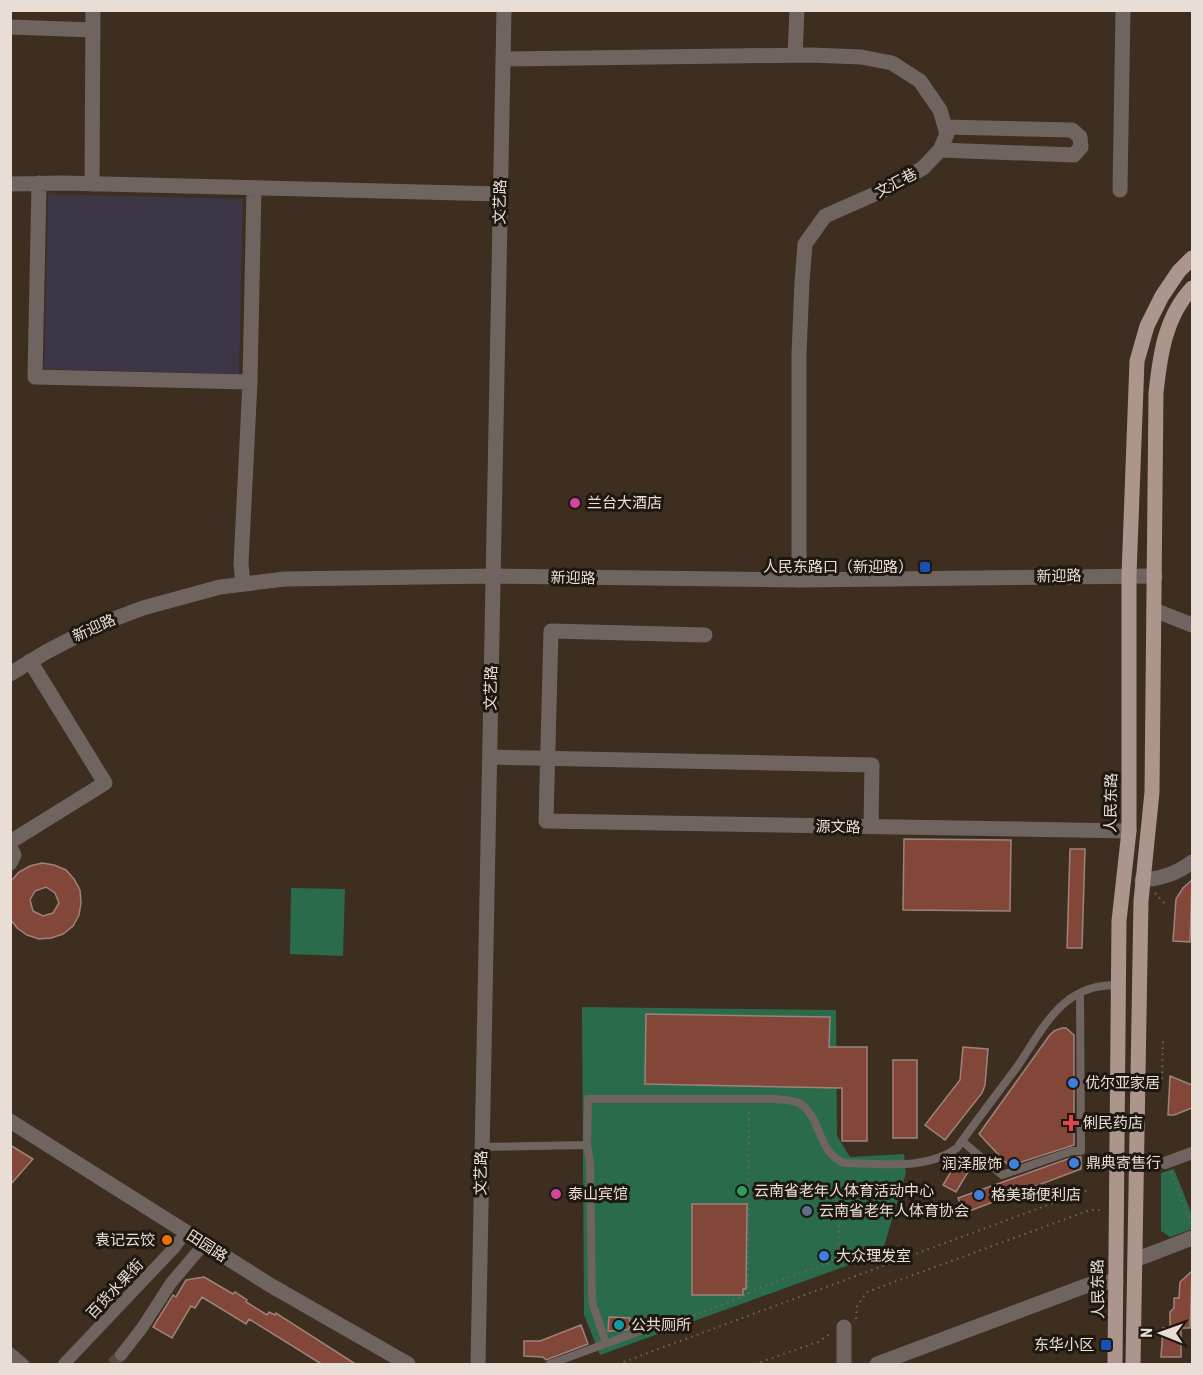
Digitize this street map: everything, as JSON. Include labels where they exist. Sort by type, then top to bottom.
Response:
[{"type":"main road","name":"人民东路","points":[[1115,1365],[1119,921],[1129,831],[1129,575],[1137,361],[1147,326],[1162,296],[1179,271],[1192,258]]},
{"type":"main road","points":[[1133,1365],[1142,880],[1152,792],[1156,393],[1164,339],[1173,315],[1192,288]]},
{"type":"street","points":[[92,184],[93,10]]},
{"type":"street","name":"文艺路","points":[[478,1365],[504,10]]},
{"type":"street","points":[[795,55],[797,10]]},
{"type":"street","points":[[1120,190],[1123,10]]},
{"type":"street","points":[[10,27],[93,30]]},
{"type":"street","points":[[503,59],[795,55],[861,57],[892,63],[920,81],[940,111],[945,127],[947,134],[940,150],[1074,155],[1081,147],[1080,137],[1072,130],[945,127]]},
{"type":"street","name":"文汇巷","points":[[799,580],[799,354],[801,282],[805,244],[825,216],[885,190],[923,168],[940,150]]},
{"type":"street","points":[[39,183],[35,377],[250,382]]},
{"type":"street","points":[[10,184],[500,194]]},
{"type":"street","points":[[243,584],[241,564],[250,382],[254,188]]},
{"type":"street","name":"新迎路","points":[[10,674],[98,625],[143,608],[243,584],[326,578],[493,576],[799,580],[1155,576]]},
{"type":"street","points":[[1154,610],[1192,626]]},
{"type":"street","points":[[548,758],[551,632],[705,635]]},
{"type":"street","points":[[10,842],[105,783],[30,661]]},
{"type":"street","points":[[490,757],[872,765],[871,827]]},
{"type":"street","name":"源文路","points":[[548,758],[546,821],[1129,831]]},
{"type":"street","points":[[10,848],[14,855],[10,863]]},
{"type":"street","points":[[1142,880],[1163,878],[1179,872],[1192,862]]},
{"type":"street","name":"田园路","points":[[10,1121],[270,1285],[408,1365]]},
{"type":"street","points":[[1166,1163],[1192,1153]]},
{"type":"street","name":"百货水果街","points":[[64,1365],[175,1247],[186,1232]]},
{"type":"street","points":[[1135,1260],[1192,1238]]},
{"type":"street","points":[[121,1355],[142,1328],[171,1283],[204,1244]]},
{"type":"street","points":[[877,1365],[1088,1285],[1116,1281]]},
{"type":"street","points":[[844,1327],[844,1365]]},
{"type":"street","points":[[10,1353],[23,1365]]},
{"type":"lane","points":[[606,1343],[593,1305],[590,1162],[587,1145],[588,1099],[790,1100],[805,1108],[831,1156],[845,1163],[933,1161],[957,1148],[1061,1006],[1080,993],[1097,986],[1118,985]]},
{"type":"lane","points":[[962,1141],[1002,1175],[1072,1151],[1081,1151],[1080,993]]},
{"type":"lane","points":[[482,1147],[587,1145]]},
{"type":"lane","points":[[550,1365],[643,1330]]},
{"type":"path","points":[[1162,1079],[1163,1041]]},
{"type":"path","points":[[748,1294],[749,1099]]},
{"type":"path","points":[[1166,1163],[1192,1228]]},
{"type":"path","points":[[618,1365],[1090,1189]]},
{"type":"path","points":[[755,1365],[818,1342],[844,1327],[855,1319],[857,1306],[867,1292],[1090,1210]]},
{"type":"path","points":[[643,1330],[701,1312],[756,1289],[832,1262],[838,1252],[839,1224]]},
{"type":"shaded area","points":[[48,194],[243,199],[239,374],[44,369]]},
{"type":"green space","points":[[291,888],[345,889],[343,956],[290,954]]},
{"type":"green space","name":"云南省老年人体育活动中心","points":[[582,1007],[836,1010],[837,1136],[850,1157],[904,1154],[906,1173],[882,1253],[600,1355],[584,1315]]},
{"type":"green space","points":[[1174,1169],[1192,1215],[1192,1229],[1170,1237],[1161,1231],[1161,1173]]},
{"type":"building","points":[[904,839],[1011,840],[1010,911],[903,910]]},
{"type":"building","points":[[1070,849],[1085,849],[1082,948],[1067,948]]},
{"type":"building","points":[[42,863],[66,870],[80,890],[79,915],[73,926],[63,934],[39,939],[27,935],[10,919],[10,882],[19,872]],"holes":[[[46,887],[55,893],[59,903],[53,913],[43,916],[33,911],[30,900],[35,891]]]},
{"type":"building","points":[[1192,880],[1190,942],[1173,941],[1176,899]]},
{"type":"building","points":[[646,1014],[830,1017],[829,1047],[867,1047],[867,1141],[842,1141],[842,1088],[645,1084]]},
{"type":"building","points":[[1066,1028],[1074,1035],[1074,1145],[1009,1166],[979,1134],[1049,1036]]},
{"type":"building","points":[[963,1047],[988,1049],[985,1085],[982,1093],[945,1140],[925,1125],[960,1080]]},
{"type":"building","points":[[893,1060],[917,1060],[917,1138],[893,1138]]},
{"type":"building","points":[[1170,1076],[1192,1085],[1192,1108],[1174,1115],[1168,1115]]},
{"type":"building","points":[[10,1145],[33,1159],[10,1185]]},
{"type":"building","points":[[961,1155],[974,1162],[956,1192],[943,1185]]},
{"type":"building","points":[[1073,1157],[1081,1157],[1081,1169],[964,1213],[958,1198]]},
{"type":"building","points":[[692,1204],[747,1204],[746,1289],[743,1289],[743,1295],[692,1295]]},
{"type":"building","points":[[1192,1271],[1190,1328],[1181,1328],[1181,1357],[1161,1357],[1163,1328],[1170,1328],[1170,1312],[1174,1308],[1174,1298],[1179,1298],[1180,1282]]},
{"type":"building","points":[[204,1277],[233,1294],[235,1292],[267,1315],[269,1312],[275,1315],[276,1313],[357,1365],[323,1365],[249,1319],[246,1324],[202,1297],[195,1308],[191,1306],[172,1338],[153,1327],[173,1295],[176,1297],[186,1280]]},
{"type":"building","name":"公共厕所","points":[[609,1317],[630,1318],[629,1329],[608,1331]]},
{"type":"building","points":[[581,1325],[588,1344],[546,1360],[543,1357],[524,1356],[524,1341],[540,1341]]},
{"type":"tunnel","points":[[112,1364],[121,1355]]},
{"type":"place","name":"兰台大酒店","points":[[575,503]]},
{"type":"place","name":"人民东路口（新迎路）","points":[[925,567]]},
{"type":"place","name":"优尔亚家居","points":[[1073,1083]]},
{"type":"place","name":"俐民药店","points":[[1071,1123]]},
{"type":"place","name":"鼎典寄售行","points":[[1074,1163]]},
{"type":"place","name":"润泽服饰","points":[[1014,1164]]},
{"type":"place","name":"云南省老年人体育活动中心","points":[[742,1191]]},
{"type":"place","name":"泰山宾馆","points":[[556,1194]]},
{"type":"place","name":"格美琦便利店","points":[[979,1195]]},
{"type":"place","name":"云南省老年人体育协会","points":[[807,1211]]},
{"type":"place","name":"袁记云饺","points":[[167,1240]]},
{"type":"place","name":"大众理发室","points":[[824,1256]]},
{"type":"place","name":"公共厕所","points":[[619,1325]]},
{"type":"place","name":"东华小区","points":[[1106,1345]]}]
